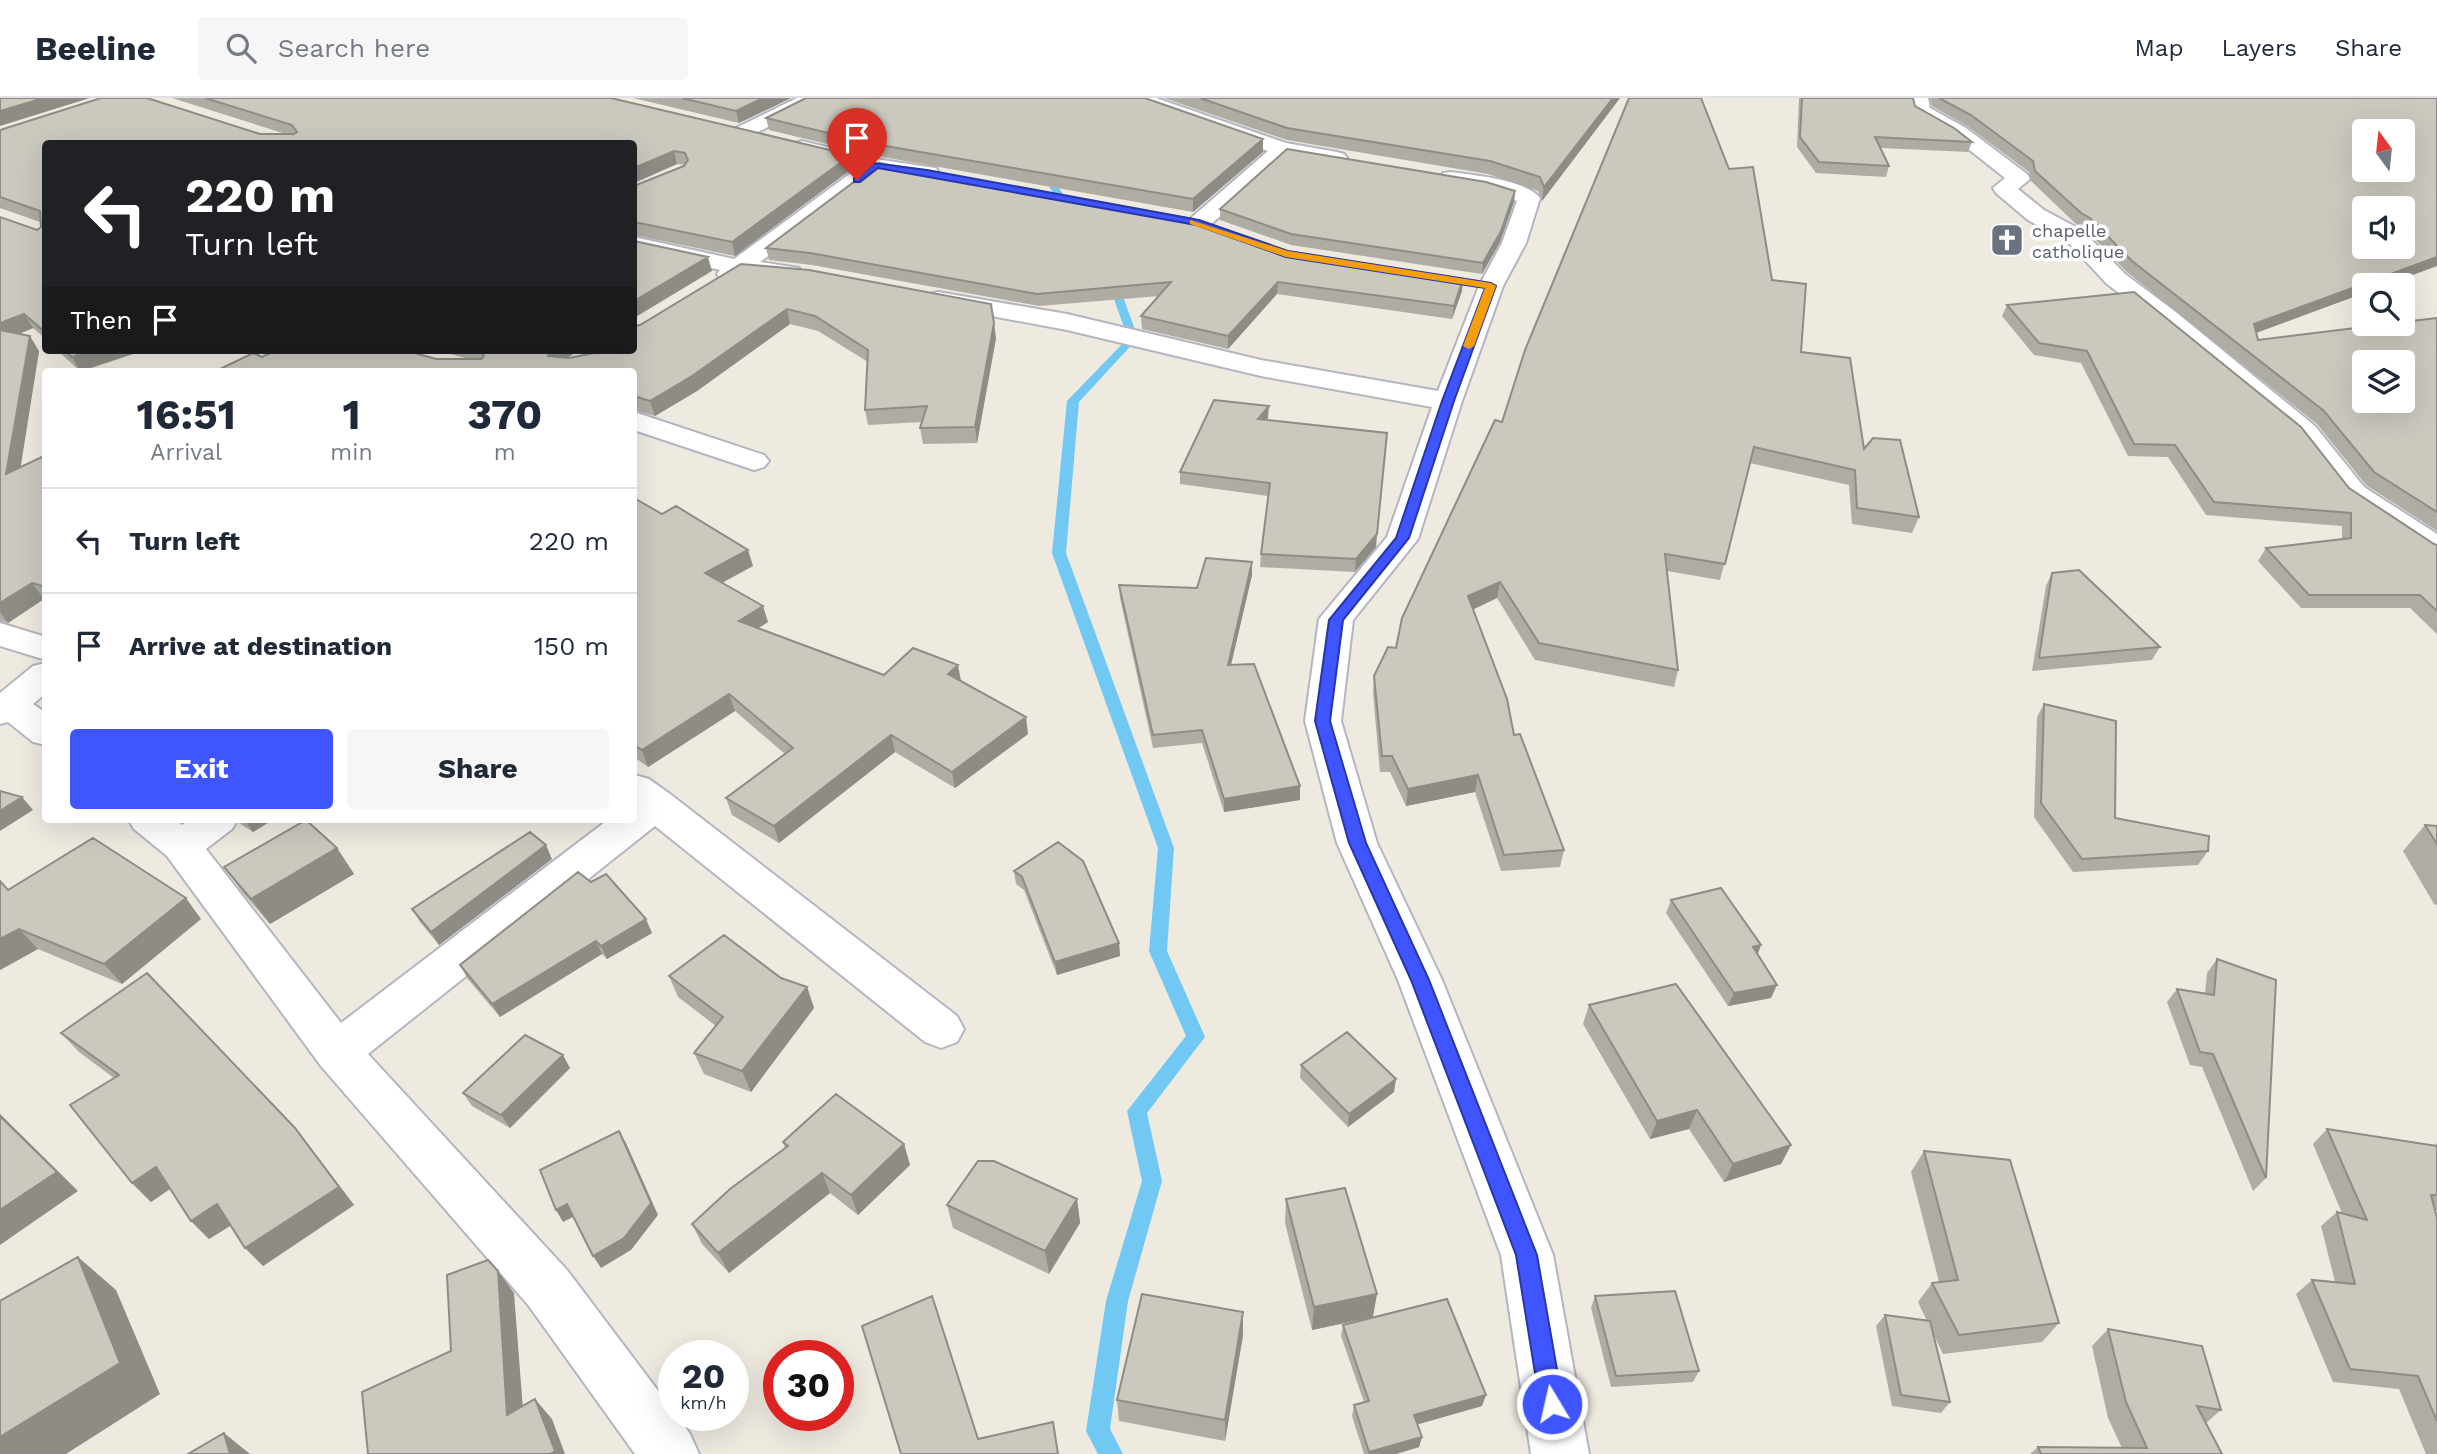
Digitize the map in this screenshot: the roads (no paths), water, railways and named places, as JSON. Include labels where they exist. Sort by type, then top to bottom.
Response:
[{"type":"street","points":[[743,132],[812,98]]},
{"type":"street","points":[[1917,98],[1921,111],[1959,132],[2019,179],[2004,188],[2036,215],[2075,236],[2116,279],[2168,318],[2305,432],[2353,492],[2437,548]]},
{"type":"street","points":[[1140,99],[1282,149],[1364,163]]},
{"type":"street","points":[[718,126],[876,165],[954,178]]},
{"type":"street","points":[[1199,223],[1282,149]]},
{"type":"street","points":[[705,289],[740,267],[876,165]]},
{"type":"street","points":[[1419,172],[1506,188],[1529,198],[1514,243],[1478,284],[1448,401],[1402,538],[1336,620],[1323,721],[1357,843],[1420,980],[1527,1255],[1560,1454]]},
{"type":"street","points":[[1174,219],[1199,223],[1223,232]]},
{"type":"street","points":[[637,245],[740,267],[811,275]]},
{"type":"street","points":[[911,294],[1067,321],[1261,368],[1448,401]]},
{"type":"street","points":[[637,422],[754,461]]},
{"type":"street","points":[[0,634],[42,648]]},
{"type":"street","points":[[42,677],[5,708],[42,731]]},
{"type":"street","points":[[645,796],[941,1029]]},
{"type":"street","points":[[153,823],[181,846],[337,1052],[548,1288],[670,1454]]},
{"type":"street","points":[[181,846],[213,823]]},
{"type":"street","points":[[337,1052],[613,823]]},
{"type":"waterway","points":[[1042,171],[1072,213]]},
{"type":"waterway","points":[[1111,1454],[1098,1431],[1117,1301],[1152,1181],[1137,1111],[1196,1037],[1158,951],[1166,848],[1059,553],[1073,401],[1133,338],[1112,280]]},
{"type":"place","name":"chapelle catholique","points":[[2007,240]]}]
